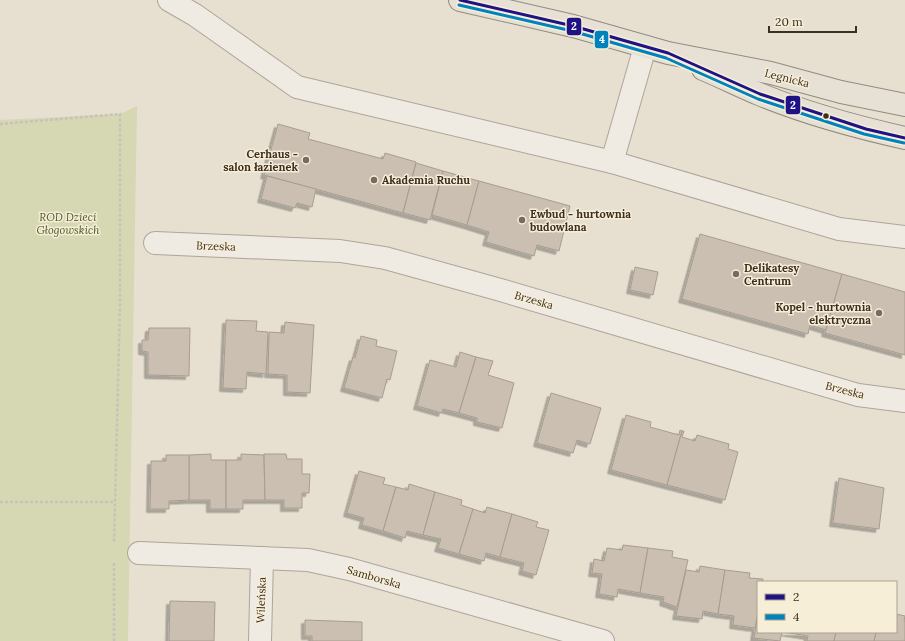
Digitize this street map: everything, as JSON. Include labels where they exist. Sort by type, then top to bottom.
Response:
[{"type":"main road","name":"Legnicka","points":[[460,0],[573,26],[668,53],[771,73],[840,92],[905,105]]},
{"type":"main road","name":"Legnicka","points":[[668,53],[760,94],[866,129],[905,138]]},
{"type":"street","points":[[170,0],[195,15],[297,87],[612,162],[839,229],[905,237]]},
{"type":"street","points":[[612,162],[645,47]]},
{"type":"street","name":"Brzeska","points":[[156,243],[340,251],[384,258],[497,289],[858,394],[905,401]]},
{"type":"street","name":"Samborska","points":[[139,553],[308,560],[349,569],[551,633],[603,641]]},
{"type":"street","name":"Wileńska","points":[[260,641],[262,558]]},
{"type":"path","points":[[0,124],[120,114],[120,304],[114,546]]},
{"type":"path","points":[[0,502],[115,502]]},
{"type":"path","points":[[114,562],[114,641]]},
{"type":"green space","name":"ROD Dzieci Głogowskich","points":[[137,106],[128,641],[0,641],[0,120],[120,114]]},
{"type":"building","points":[[278,124],[310,133],[308,139],[383,159],[385,153],[416,162],[403,213],[264,175]]},
{"type":"building","points":[[416,163],[443,171],[430,220],[403,213]]},
{"type":"building","points":[[443,171],[479,181],[467,225],[432,215]]},
{"type":"building","points":[[267,176],[316,189],[312,207],[297,203],[295,208],[261,199]]},
{"type":"building","points":[[479,181],[570,206],[559,251],[537,245],[534,256],[486,242],[489,232],[467,225]]},
{"type":"building","points":[[700,234],[842,274],[826,330],[810,325],[808,334],[682,299]]},
{"type":"building","points":[[635,267],[658,272],[653,295],[630,290]]},
{"type":"building","points":[[842,274],[905,292],[905,355],[825,333]]},
{"type":"building","points":[[226,320],[257,321],[256,331],[268,332],[266,374],[247,372],[246,389],[223,388]]},
{"type":"building","points":[[285,322],[314,325],[310,393],[287,392],[287,375],[268,374],[269,332],[284,333]]},
{"type":"building","points":[[149,328],[190,328],[189,376],[148,375],[148,352],[142,351],[142,340],[148,340]]},
{"type":"building","points":[[361,336],[377,340],[376,346],[397,351],[390,380],[387,379],[382,398],[344,388]]},
{"type":"building","points":[[460,352],[476,357],[459,413],[443,409],[442,413],[417,406],[430,360],[456,367]]},
{"type":"building","points":[[476,357],[493,361],[488,375],[514,383],[502,428],[477,422],[477,418],[459,413]]},
{"type":"building","points":[[551,393],[601,408],[590,444],[577,440],[573,453],[537,443]]},
{"type":"building","points":[[626,415],[651,422],[650,427],[679,435],[680,430],[682,431],[667,485],[611,470]]},
{"type":"building","points":[[682,431],[684,431],[682,437],[695,441],[697,435],[729,444],[728,449],[738,452],[725,500],[667,485]]},
{"type":"building","points":[[211,454],[211,460],[226,460],[226,509],[210,509],[210,500],[189,500],[189,455]]},
{"type":"building","points":[[241,454],[264,455],[265,500],[243,500],[243,509],[226,509],[226,460],[241,460]]},
{"type":"building","points":[[264,454],[286,454],[287,459],[302,459],[302,474],[310,474],[309,493],[302,493],[302,508],[284,508],[284,500],[265,500]]},
{"type":"building","points":[[166,455],[189,455],[189,500],[169,501],[169,509],[150,509],[151,461],[166,461]]},
{"type":"building","points":[[359,471],[385,478],[383,484],[396,487],[383,531],[362,525],[364,518],[347,513]]},
{"type":"building","points":[[839,478],[884,488],[879,529],[833,523]]},
{"type":"building","points":[[409,484],[435,492],[423,535],[407,531],[405,538],[383,531],[396,487],[408,490]]},
{"type":"building","points":[[435,492],[462,500],[461,505],[473,509],[459,554],[438,548],[441,539],[423,535]]},
{"type":"building","points":[[487,507],[512,514],[500,557],[486,553],[484,561],[459,554],[473,509],[485,513]]},
{"type":"building","points":[[512,514],[538,522],[536,527],[549,530],[536,575],[522,571],[524,563],[500,557]]},
{"type":"building","points":[[623,545],[648,548],[640,593],[618,589],[617,597],[599,594],[602,574],[592,573],[594,559],[604,561],[607,548],[622,550]]},
{"type":"building","points":[[648,548],[673,551],[672,557],[688,560],[677,607],[663,602],[664,597],[640,593]]},
{"type":"building","points":[[700,566],[725,570],[718,614],[703,611],[702,619],[676,616],[686,570],[699,572]]},
{"type":"building","points":[[725,570],[750,573],[749,578],[763,579],[763,581],[757,581],[757,617],[755,628],[733,625],[734,616],[718,614]]},
{"type":"building","points":[[170,601],[215,602],[214,641],[169,641]]},
{"type":"building","points":[[897,614],[905,616],[905,641],[874,641],[876,633],[897,633]]},
{"type":"building","points":[[757,618],[757,633],[782,633],[780,641],[754,638]]},
{"type":"building","points":[[305,620],[362,622],[362,641],[312,641],[312,636],[305,636]]},
{"type":"building","points":[[836,633],[834,641],[807,641],[808,636],[796,634]]},
{"type":"building","points":[[836,633],[876,633],[874,641],[834,641]]},
{"type":"transit line","name":"2","points":[[460,0],[573,26],[668,53],[760,94],[866,129],[905,138]]},
{"type":"transit line","name":"4","points":[[459,5],[572,31],[666,58],[758,99],[864,134],[904,143]]},
{"type":"place","name":"Cerhaus - salon łazienek","points":[[306,160]]},
{"type":"place","name":"Akademia Ruchu","points":[[374,180]]},
{"type":"place","name":"Ewbud - hurtownia budowlana","points":[[522,220]]},
{"type":"place","name":"Delikatesy Centrum","points":[[736,274]]},
{"type":"place","name":"Kopel - hurtownia elektryczna","points":[[879,313]]}]
